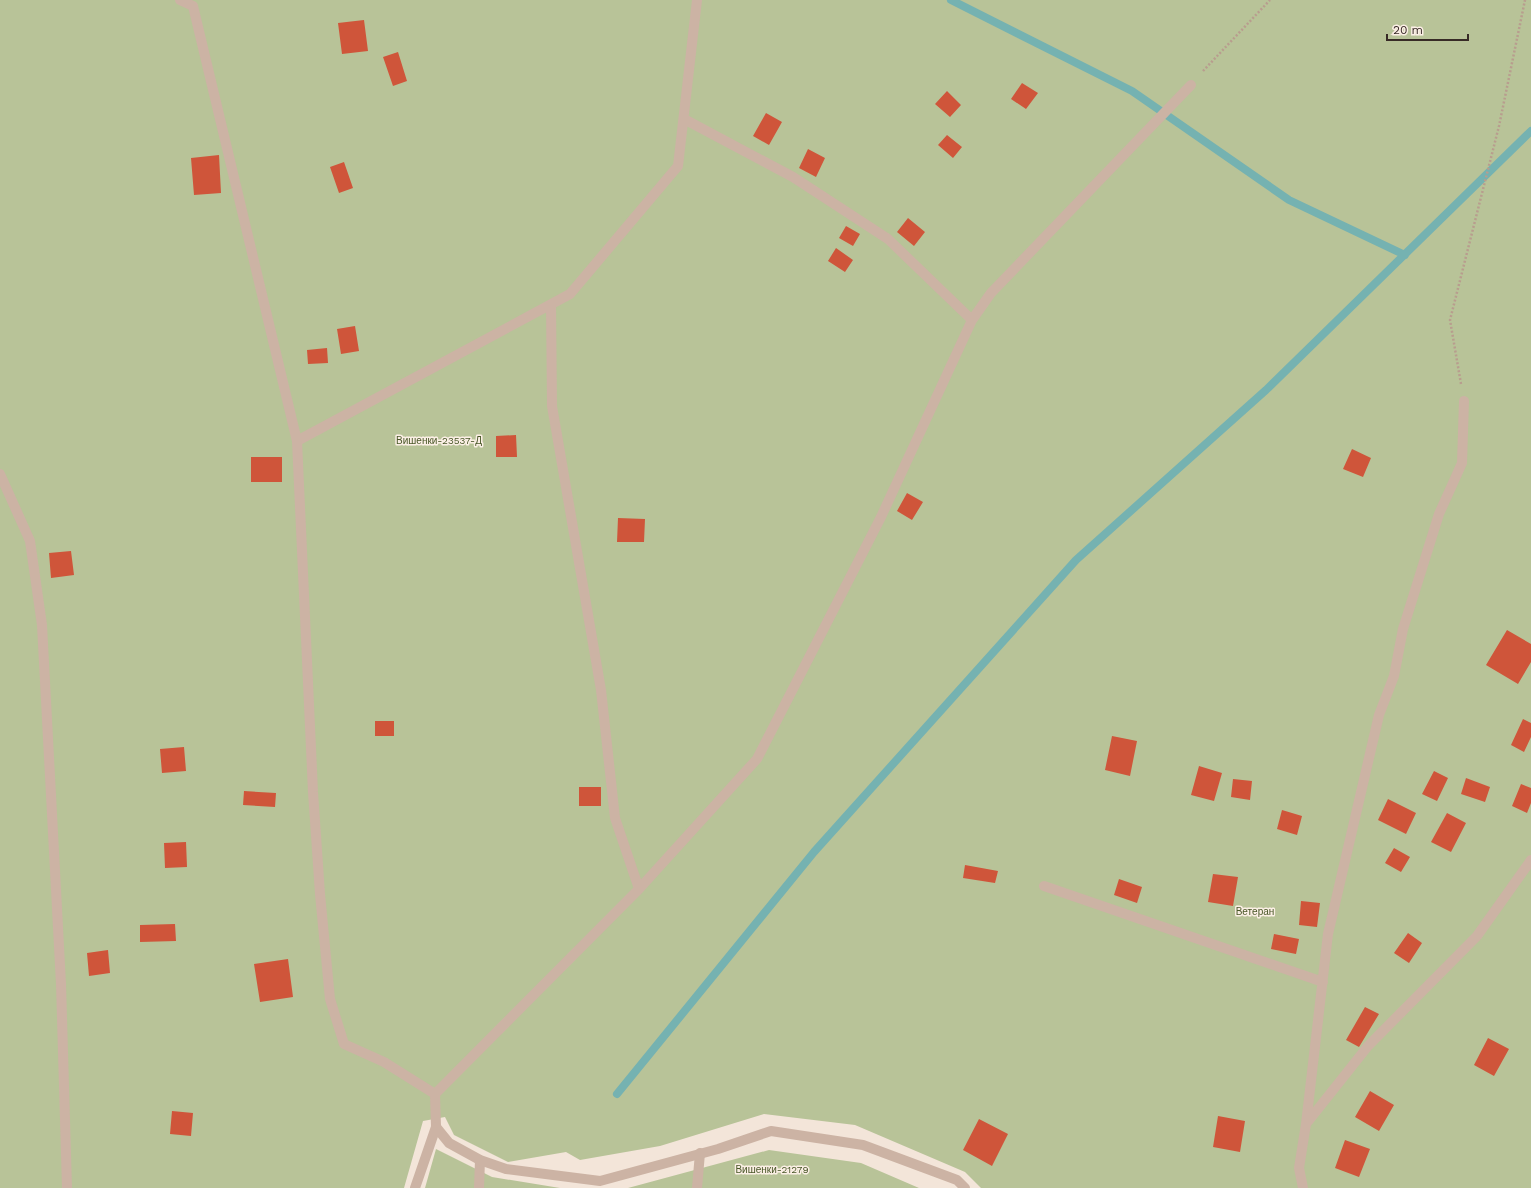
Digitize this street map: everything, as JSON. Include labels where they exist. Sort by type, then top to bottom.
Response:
[{"type":"street","points":[[180,0],[193,6],[297,441],[313,792],[320,894],[330,999],[344,1044],[384,1062],[435,1094]]},
{"type":"street","points":[[297,441],[570,294],[678,166],[697,0]]},
{"type":"street","points":[[415,1188],[436,1127],[435,1094],[639,888],[757,759],[881,517],[972,320],[991,293],[1191,85]]},
{"type":"street","points":[[684,119],[793,177],[888,239],[972,320]]},
{"type":"street","points":[[551,305],[552,406],[601,690],[616,818],[639,888]]},
{"type":"street","points":[[1303,1188],[1299,1168],[1306,1124],[1328,934],[1378,715],[1394,676],[1403,629],[1439,514],[1462,464],[1464,401]]},
{"type":"street","points":[[0,474],[30,541],[42,625],[61,984],[66,1188]]},
{"type":"street","points":[[1306,1124],[1368,1046],[1477,936],[1531,860]]},
{"type":"street","points":[[1044,886],[1323,982]]},
{"type":"street","points":[[436,1127],[449,1142],[480,1160],[506,1169],[600,1181],[658,1167],[771,1131],[863,1145],[957,1180],[965,1188]]},
{"type":"street","points":[[697,1188],[700,1153]]},
{"type":"street","points":[[479,1188],[480,1160]]},
{"type":"path","points":[[1191,85],[1270,0]]},
{"type":"path","points":[[1464,401],[1450,320],[1499,126],[1525,0]]},
{"type":"green space","points":[[0,0],[1531,0],[1531,1188],[981,1188],[965,1172],[855,1125],[764,1114],[660,1146],[580,1160],[566,1152],[508,1162],[454,1135],[445,1117],[423,1121],[404,1188],[0,1188]]},
{"type":"green space","points":[[436,1149],[492,1177],[560,1188],[425,1188]]},
{"type":"green space","name":"Вишенки-21279","points":[[769,1150],[861,1163],[919,1188],[628,1188]]},
{"type":"building","points":[[364,20],[368,51],[342,54],[338,23]]},
{"type":"building","points":[[398,52],[407,81],[393,86],[383,57]]},
{"type":"building","points":[[1022,83],[1038,93],[1026,109],[1011,99]]},
{"type":"building","points":[[947,91],[961,105],[950,117],[935,104]]},
{"type":"building","points":[[766,113],[782,122],[769,145],[753,136]]},
{"type":"building","points":[[947,135],[962,147],[953,158],[938,145]]},
{"type":"building","points":[[808,149],[825,158],[816,177],[799,168]]},
{"type":"building","points":[[219,155],[221,193],[194,195],[191,158]]},
{"type":"building","points":[[344,162],[353,188],[339,193],[330,167]]},
{"type":"building","points":[[908,218],[925,232],[914,246],[897,232]]},
{"type":"building","points":[[846,226],[860,234],[853,246],[839,238]]},
{"type":"building","points":[[836,248],[853,260],[845,272],[828,261]]},
{"type":"building","points":[[355,326],[359,351],[341,354],[337,329]]},
{"type":"building","points":[[327,348],[328,363],[308,364],[307,350]]},
{"type":"building","points":[[516,435],[517,457],[496,457],[496,436]]},
{"type":"building","points":[[1352,449],[1371,458],[1363,477],[1343,469]]},
{"type":"building","points":[[251,457],[282,457],[282,482],[251,482]]},
{"type":"building","points":[[907,493],[923,502],[912,520],[897,511]]},
{"type":"building","points":[[618,518],[645,519],[644,542],[617,542]]},
{"type":"building","points":[[71,551],[74,575],[51,578],[49,553]]},
{"type":"building","points":[[1507,630],[1531,644],[1531,662],[1518,684],[1486,665]]},
{"type":"building","points":[[1523,719],[1531,723],[1531,737],[1524,752],[1511,745]]},
{"type":"building","points":[[375,721],[394,721],[394,736],[375,736]]},
{"type":"building","points":[[1112,736],[1137,741],[1130,776],[1105,770]]},
{"type":"building","points":[[184,747],[186,771],[162,773],[160,749]]},
{"type":"building","points":[[1199,766],[1222,773],[1214,801],[1191,795]]},
{"type":"building","points":[[1434,771],[1448,778],[1437,801],[1422,794]]},
{"type":"building","points":[[1466,778],[1490,787],[1485,802],[1461,794]]},
{"type":"building","points":[[1233,779],[1252,781],[1250,800],[1231,797]]},
{"type":"building","points":[[1521,784],[1531,788],[1531,803],[1527,813],[1512,806]]},
{"type":"building","points":[[579,787],[601,787],[601,806],[579,806]]},
{"type":"building","points":[[244,791],[276,793],[275,807],[243,805]]},
{"type":"building","points":[[1388,799],[1416,813],[1406,834],[1378,820]]},
{"type":"building","points":[[1282,810],[1302,816],[1297,835],[1277,829]]},
{"type":"building","points":[[1447,813],[1466,823],[1451,852],[1431,842]]},
{"type":"building","points":[[186,842],[187,867],[165,868],[164,843]]},
{"type":"building","points":[[1394,848],[1410,857],[1401,872],[1385,863]]},
{"type":"building","points":[[965,865],[998,871],[995,883],[963,878]]},
{"type":"building","points":[[1213,874],[1238,877],[1233,906],[1208,902]]},
{"type":"building","points":[[1119,879],[1142,887],[1137,903],[1114,895]]},
{"type":"building","points":[[1301,901],[1320,903],[1317,927],[1299,925]]},
{"type":"building","points":[[175,924],[176,941],[140,942],[140,925]]},
{"type":"building","points":[[1408,933],[1422,943],[1409,963],[1394,953]]},
{"type":"building","points":[[1274,934],[1299,939],[1296,954],[1271,949]]},
{"type":"building","points":[[108,950],[110,973],[89,976],[87,953]]},
{"type":"building","points":[[288,959],[293,997],[260,1002],[254,964]]},
{"type":"building","points":[[1365,1007],[1379,1014],[1359,1047],[1346,1040]]},
{"type":"building","points":[[1488,1038],[1509,1049],[1494,1076],[1474,1065]]},
{"type":"building","points":[[1370,1091],[1394,1105],[1379,1131],[1355,1117]]},
{"type":"building","points":[[172,1111],[193,1113],[191,1136],[170,1134]]},
{"type":"building","points":[[1218,1116],[1245,1121],[1240,1152],[1213,1147]]},
{"type":"building","points":[[979,1119],[1008,1134],[992,1166],[963,1150]]},
{"type":"building","points":[[1345,1140],[1370,1149],[1359,1177],[1335,1168]]},
{"type":"waterway","points":[[951,0],[1132,91],[1289,200],[1405,255]]},
{"type":"waterway","points":[[617,1094],[814,852],[1076,560],[1266,390],[1531,131]]},
{"type":"park label","name":"Вишенки-23537-Д","points":[[439,440]]},
{"type":"park label","name":"Ветеран","points":[[1255,911]]}]
